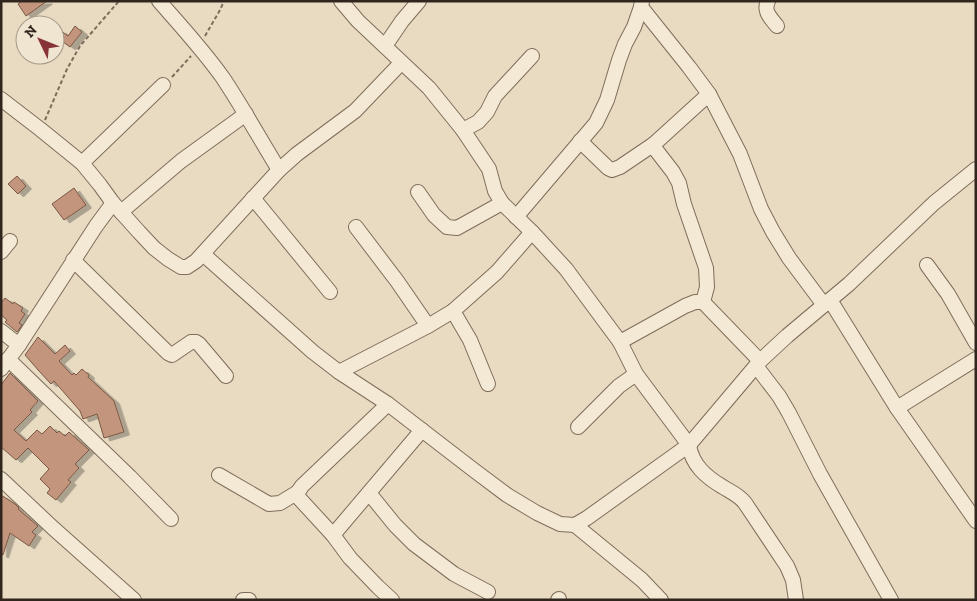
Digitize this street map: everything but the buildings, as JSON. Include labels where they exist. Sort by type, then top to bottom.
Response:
[{"type":"street","points":[[159,1],[199,46],[222,78],[279,170]]},
{"type":"street","points":[[341,1],[358,21],[429,88],[463,130],[489,169],[495,191],[502,204],[532,232],[566,269],[620,342],[636,374],[689,445],[691,455],[696,464],[716,482],[739,496],[746,503],[787,566],[793,580],[796,600]]},
{"type":"street","points":[[385,46],[402,21],[419,1]]},
{"type":"street","points":[[768,1],[765,6],[767,12],[778,26]]},
{"type":"street","points":[[641,4],[709,94],[740,154],[760,208],[789,258],[827,303],[897,408],[976,520]]},
{"type":"street","points":[[516,217],[596,123],[607,100],[619,60],[641,4]]},
{"type":"street","points":[[463,130],[478,122],[487,112],[495,96],[532,56]]},
{"type":"street","points":[[1,99],[82,163],[117,207],[154,248],[181,267],[188,267],[203,254],[279,170],[354,111],[401,63]]},
{"type":"street","points":[[82,163],[163,85]]},
{"type":"street","points":[[580,141],[612,170],[620,167],[654,144],[709,94]]},
{"type":"street","points":[[171,519],[130,477],[5,364],[73,260],[117,207],[246,114]]},
{"type":"street","points":[[654,144],[656,150],[679,183],[684,204],[706,268],[707,286],[703,302]]},
{"type":"street","points":[[203,254],[313,352],[339,372],[388,404],[507,495],[560,524],[575,525],[689,445],[758,364],[787,336],[849,284],[934,203],[976,169]]},
{"type":"street","points":[[418,192],[434,215],[447,227],[457,228],[502,204]]},
{"type":"street","points":[[253,198],[330,292]]},
{"type":"street","points":[[356,228],[397,281],[428,326]]},
{"type":"street","points":[[339,372],[453,311],[497,272],[532,232]]},
{"type":"street","points":[[73,260],[168,353],[172,355],[191,342],[196,342],[226,376]]},
{"type":"street","points":[[926,265],[948,294],[976,343]]},
{"type":"street","points":[[620,342],[690,304],[703,302],[758,364],[779,396],[820,474],[891,600]]},
{"type":"street","points":[[453,311],[470,340],[488,384]]},
{"type":"street","points":[[1,331],[18,345]]},
{"type":"street","points":[[897,408],[976,359]]},
{"type":"street","points":[[578,428],[619,386],[636,374]]},
{"type":"street","points":[[219,475],[269,504],[280,503],[298,492],[388,404]]},
{"type":"street","points":[[333,535],[422,430]]},
{"type":"street","points":[[1,479],[134,600]]},
{"type":"street","points":[[298,492],[298,497],[333,535],[350,558],[392,600]]},
{"type":"street","points":[[369,493],[414,544],[454,574],[488,592]]},
{"type":"street","points":[[575,525],[642,580],[661,600]]},
{"type":"street","points":[[243,600],[249,600]]},
{"type":"path","points":[[40,129],[67,69],[80,46],[119,1]]}]
